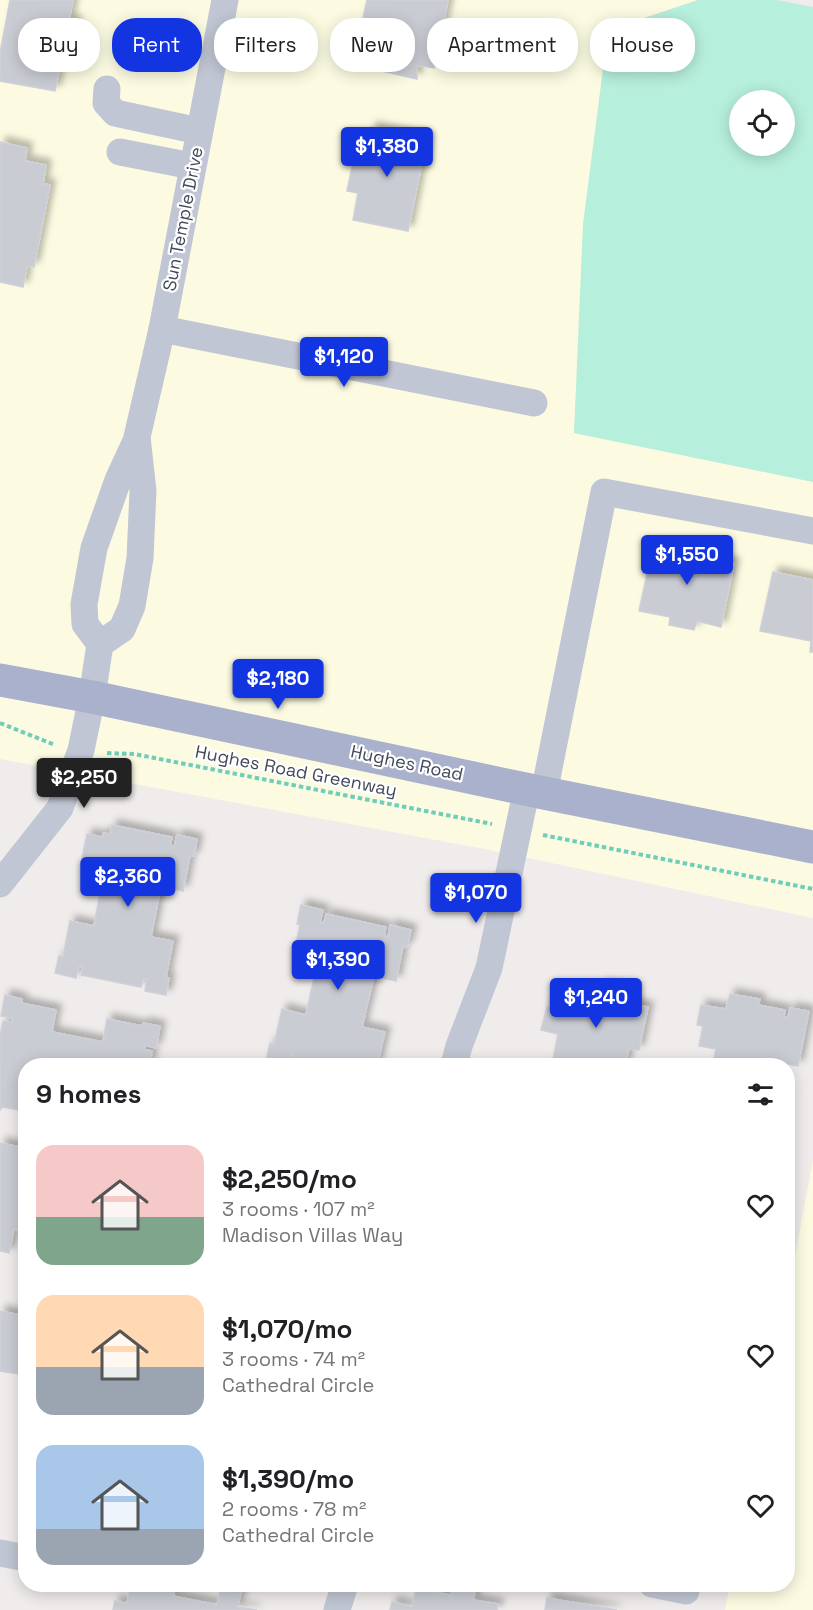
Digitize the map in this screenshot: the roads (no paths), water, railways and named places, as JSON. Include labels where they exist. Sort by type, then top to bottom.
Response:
[{"type":"main road","name":"Hughes Road","points":[[0,680],[92,697],[813,847]]},
{"type":"street","name":"Sun Temple Drive","points":[[137,438],[143,491],[140,558],[132,606],[122,629],[100,644],[85,624],[84,604],[94,548],[118,480],[137,438],[162,329],[225,0]]},
{"type":"street","points":[[107,89],[106,103],[115,113],[199,131]]},
{"type":"street","points":[[120,152],[192,166]]},
{"type":"street","points":[[162,329],[534,403]]},
{"type":"street","points":[[456,1058],[489,968],[536,791],[604,492],[813,531]]},
{"type":"street","points":[[0,884],[60,808],[81,750],[100,644]]},
{"type":"street","points":[[0,1553],[18,1556]]},
{"type":"street","points":[[337,1610],[343,1592]]}]
